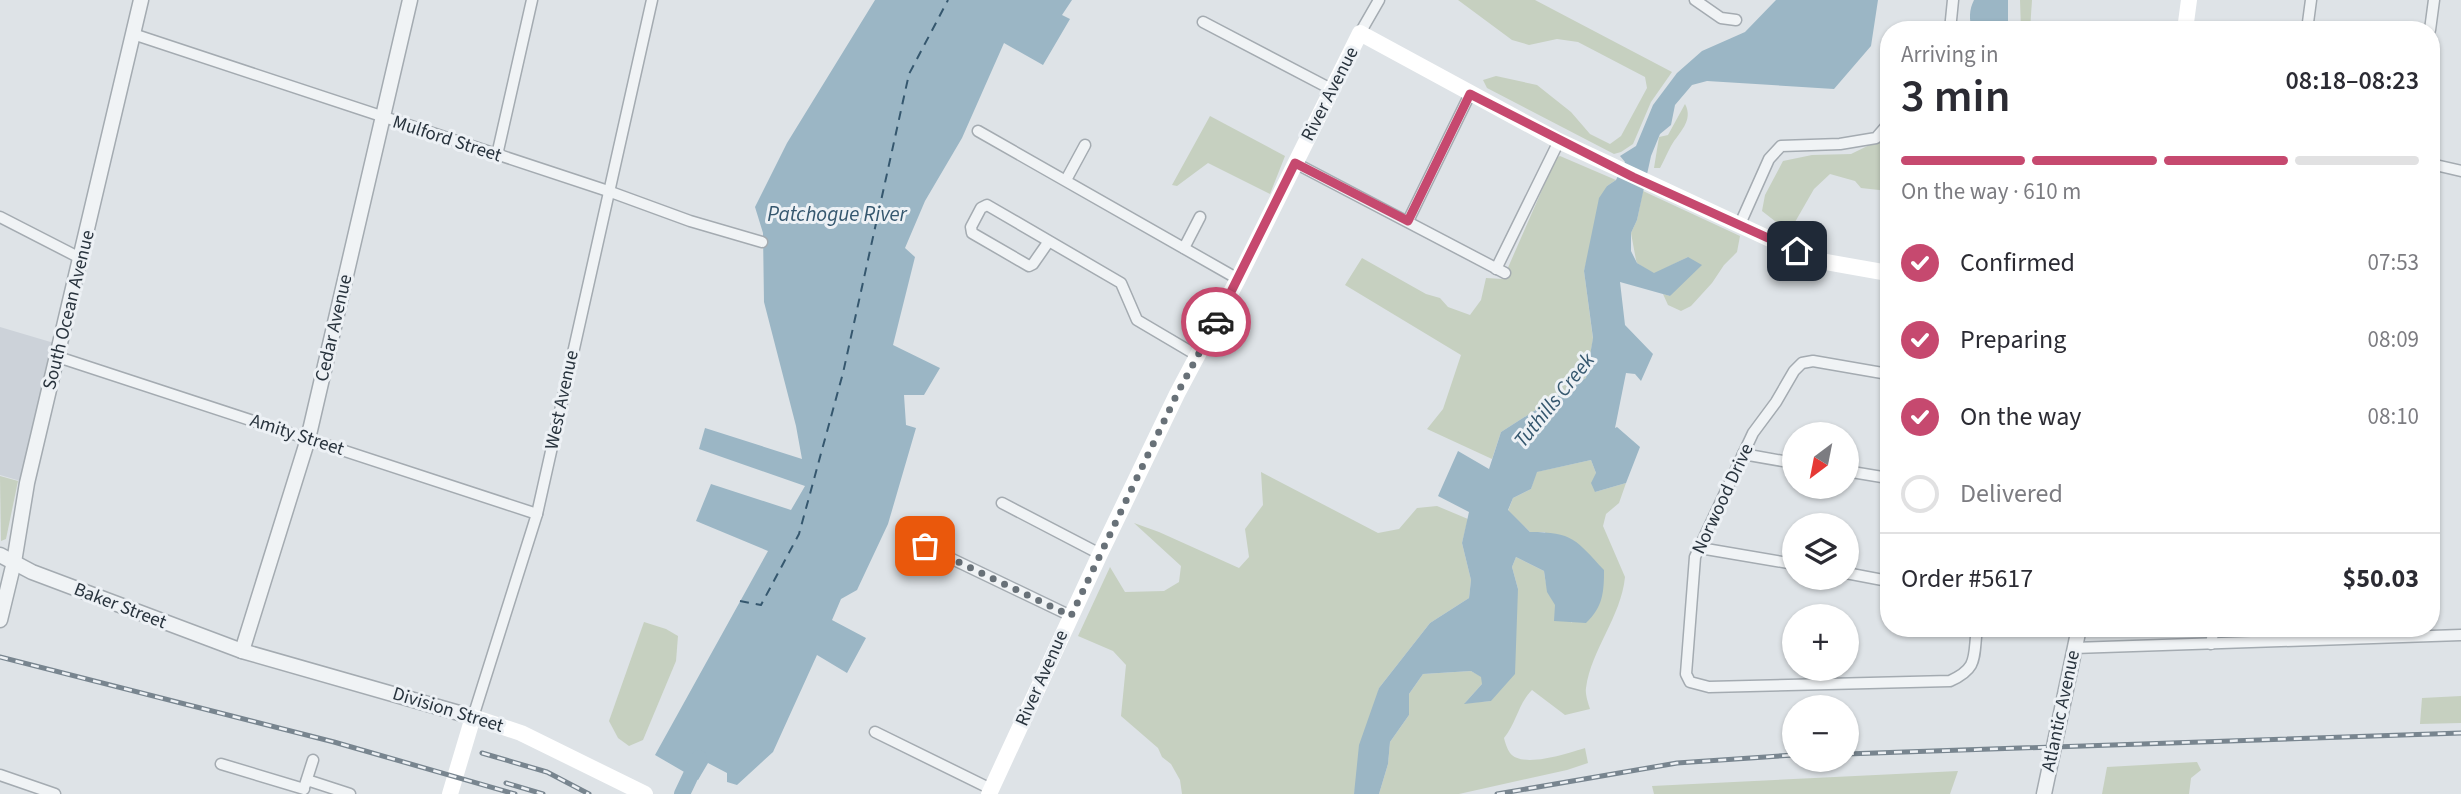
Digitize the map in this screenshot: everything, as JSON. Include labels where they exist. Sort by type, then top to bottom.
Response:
[{"type":"main road","points":[[2186,21],[2189,0]]},
{"type":"main road","points":[[1360,33],[1470,94],[1627,174],[1815,260],[1880,272]]},
{"type":"main road","name":"River Avenue","points":[[990,791],[1100,554],[1360,33]]},
{"type":"main road","name":"West Avenue","points":[[450,794],[473,717]]},
{"type":"main road","name":"Division Street","points":[[473,717],[531,738],[645,794]]},
{"type":"street","name":"South Ocean Avenue","points":[[0,620],[14,562],[27,483],[141,0]]},
{"type":"street","name":"Cedar Avenue","points":[[242,651],[308,439],[410,0]]},
{"type":"street","points":[[497,155],[532,0]]},
{"type":"street","name":"West Avenue","points":[[473,717],[537,514],[652,0]]},
{"type":"street","points":[[1695,0],[1721,18],[1736,20]]},
{"type":"street","points":[[1951,21],[1953,0]]},
{"type":"street","points":[[2308,21],[2311,0]]},
{"type":"street","points":[[2431,21],[2434,0]]},
{"type":"street","name":"River Avenue","points":[[1360,33],[1376,1]]},
{"type":"street","points":[[1203,22],[1331,89]]},
{"type":"street","name":"Mulford Street","points":[[134,34],[608,191],[690,221],[762,242]]},
{"type":"street","points":[[1408,221],[1470,94]]},
{"type":"street","points":[[978,131],[1238,279]]},
{"type":"street","points":[[1740,224],[1768,163],[1780,146],[1840,144],[1875,138],[1880,133]]},
{"type":"street","points":[[1295,163],[1501,271],[1559,141]]},
{"type":"street","points":[[1066,180],[1085,145]]},
{"type":"street","points":[[2440,166],[2461,170]]},
{"type":"street","points":[[1049,241],[1029,266],[972,233],[971,227],[981,208],[986,205],[1049,241],[1121,283],[1137,320],[1198,356]]},
{"type":"street","points":[[0,217],[82,258]]},
{"type":"street","points":[[1184,248],[1200,217]]},
{"type":"street","name":"Amity Street","points":[[58,356],[537,514]]},
{"type":"street","name":"Norwood Drive","points":[[1880,373],[1813,361],[1802,363],[1753,433],[1695,557],[1686,674],[1690,682],[1709,687],[1950,681],[1966,674],[1973,663],[1976,637]]},
{"type":"street","points":[[1744,454],[1782,461]]},
{"type":"street","points":[[1859,473],[1880,477]]},
{"type":"street","points":[[1002,503],[1100,554]]},
{"type":"street","points":[[925,546],[1071,616]]},
{"type":"street","points":[[1700,548],[1782,562]]},
{"type":"street","name":"Baker Street","points":[[0,555],[32,572],[110,603],[242,651]]},
{"type":"street","points":[[1859,575],[1880,579]]},
{"type":"street","points":[[2440,635],[2461,635]]},
{"type":"street","name":"Atlantic Avenue","points":[[2044,794],[2077,637]]},
{"type":"street","points":[[2211,644],[2212,637]]},
{"type":"street","points":[[2074,648],[2211,644],[2296,637]]},
{"type":"street","name":"Division Street","points":[[242,651],[473,717]]},
{"type":"street","points":[[875,732],[990,791]]},
{"type":"street","points":[[304,788],[313,760]]},
{"type":"street","points":[[221,764],[304,788],[349,794]]},
{"type":"street","points":[[0,775],[55,794]]},
{"type":"shaded area","points":[[0,327],[54,343],[24,482],[0,475]]},
{"type":"green space","points":[[1458,0],[1535,0],[1672,72],[1651,102],[1633,144],[1614,154],[1487,88],[1483,80],[1496,76],[1537,85],[1571,112],[1590,134],[1610,144],[1621,136],[1647,88],[1645,77],[1578,42],[1557,39],[1529,45],[1512,40]]},
{"type":"green space","points":[[2020,0],[2032,0],[2031,21],[2021,21]]},
{"type":"green space","points":[[1685,104],[1687,121],[1660,168],[1654,168],[1659,137],[1668,135]]},
{"type":"green space","points":[[1210,116],[1285,156],[1270,194],[1208,163],[1177,186],[1172,185]]},
{"type":"green space","points":[[1880,140],[1880,190],[1861,188],[1855,181],[1830,174],[1814,189],[1795,222],[1780,225],[1762,211],[1765,195],[1783,161],[1812,155],[1851,154]]},
{"type":"green space","points":[[1560,156],[1616,180],[1607,186],[1584,271],[1593,339],[1586,378],[1501,432],[1492,459],[1427,429],[1443,409],[1461,355],[1345,285],[1362,258],[1426,294],[1440,298],[1448,307],[1470,315],[1481,300],[1486,278],[1503,279],[1556,158]]},
{"type":"green space","points":[[1643,191],[1740,236],[1737,252],[1691,306],[1681,311],[1668,305],[1663,294],[1670,296],[1688,257],[1654,274],[1636,260],[1631,233],[1637,220]]},
{"type":"green space","points":[[1591,460],[1596,473],[1595,492],[1626,483],[1619,503],[1606,514],[1603,526],[1625,577],[1618,606],[1589,674],[1586,690],[1590,709],[1565,715],[1532,690],[1504,738],[1509,751],[1516,758],[1535,760],[1585,748],[1588,763],[1459,794],[1379,794],[1388,764],[1390,742],[1409,715],[1409,694],[1423,674],[1471,671],[1482,677],[1482,684],[1465,703],[1491,701],[1518,589],[1512,567],[1516,557],[1544,571],[1552,600],[1572,623],[1545,532],[1530,532],[1508,511],[1513,498],[1531,489],[1536,472]]},
{"type":"green space","points":[[1261,472],[1378,533],[1399,529],[1417,508],[1437,506],[1468,519],[1462,543],[1471,580],[1469,598],[1430,623],[1379,688],[1354,794],[1182,794],[1180,780],[1171,764],[1162,757],[1158,748],[1121,716],[1126,665],[1113,651],[1078,636],[1110,567],[1125,592],[1164,591],[1179,582],[1181,566],[1134,523],[1239,568],[1249,557],[1245,529],[1263,505]]},
{"type":"green space","points":[[0,476],[18,481],[6,539],[1,541]]},
{"type":"green space","points":[[644,622],[678,636],[676,661],[643,740],[629,746],[618,738],[609,721]]},
{"type":"green space","points":[[2461,696],[2461,723],[2420,724],[2422,698]]},
{"type":"green space","points":[[2197,762],[2201,770],[2191,778],[2189,794],[2102,794],[2107,767]]},
{"type":"green space","points":[[1958,771],[1950,794],[1654,794],[1652,786]]},
{"type":"water","name":"Patchogue River","points":[[875,0],[1072,0],[1062,15],[1070,19],[1043,65],[1004,43],[962,138],[925,201],[905,248],[915,257],[893,345],[940,368],[924,395],[904,395],[906,425],[916,428],[888,524],[857,590],[841,599],[832,620],[866,638],[847,673],[817,655],[773,752],[737,785],[727,782],[727,773],[708,763],[698,780],[655,755],[768,551],[696,521],[711,484],[791,510],[805,486],[699,449],[705,428],[802,459],[764,302],[763,233],[755,207],[787,143]]},
{"type":"water","name":"Tuthills Creek","points":[[1776,0],[1878,0],[1871,46],[1834,89],[1707,81],[1692,85],[1675,105],[1671,125],[1660,134],[1651,156],[1637,220],[1631,233],[1631,251],[1637,263],[1654,273],[1688,257],[1702,265],[1670,296],[1620,282],[1625,325],[1653,354],[1641,381],[1635,374],[1626,373],[1615,428],[1640,447],[1626,483],[1595,492],[1591,483],[1596,473],[1591,460],[1537,472],[1531,489],[1513,498],[1508,510],[1530,532],[1556,534],[1573,540],[1604,570],[1603,592],[1596,611],[1586,623],[1554,621],[1555,605],[1547,592],[1544,571],[1516,557],[1512,567],[1518,589],[1515,674],[1491,701],[1464,704],[1482,684],[1481,677],[1471,671],[1423,674],[1409,694],[1409,715],[1390,742],[1388,764],[1379,794],[1354,794],[1359,745],[1379,688],[1430,623],[1469,598],[1471,580],[1462,543],[1469,512],[1438,496],[1458,451],[1489,469],[1501,432],[1586,378],[1593,338],[1584,271],[1599,198],[1607,186],[1616,180],[1625,162],[1620,156],[1636,146],[1653,105],[1677,73],[1702,51],[1745,32]]},
{"type":"water","points":[[1974,0],[2008,0],[2008,21],[1970,21]]},
{"type":"waterway","name":"Patchogue River","points":[[682,794],[699,758]]},
{"type":"ferry route","points":[[740,601],[761,605],[799,534],[843,373],[909,74],[948,0]]},
{"type":"railway","points":[[0,657],[334,742],[515,794]]},
{"type":"railway","points":[[1859,754],[2461,733]]},
{"type":"railway","points":[[482,753],[547,772],[589,794]]},
{"type":"railway","points":[[1497,794],[1677,763],[1782,756]]},
{"type":"railway","points":[[506,783],[543,794]]},
{"type":"way so far","points":[[925,546],[1071,616],[1177,394],[1216,322]]},
{"type":"route","points":[[1216,322],[1295,163],[1408,221],[1470,94],[1633,177],[1797,251]]}]
